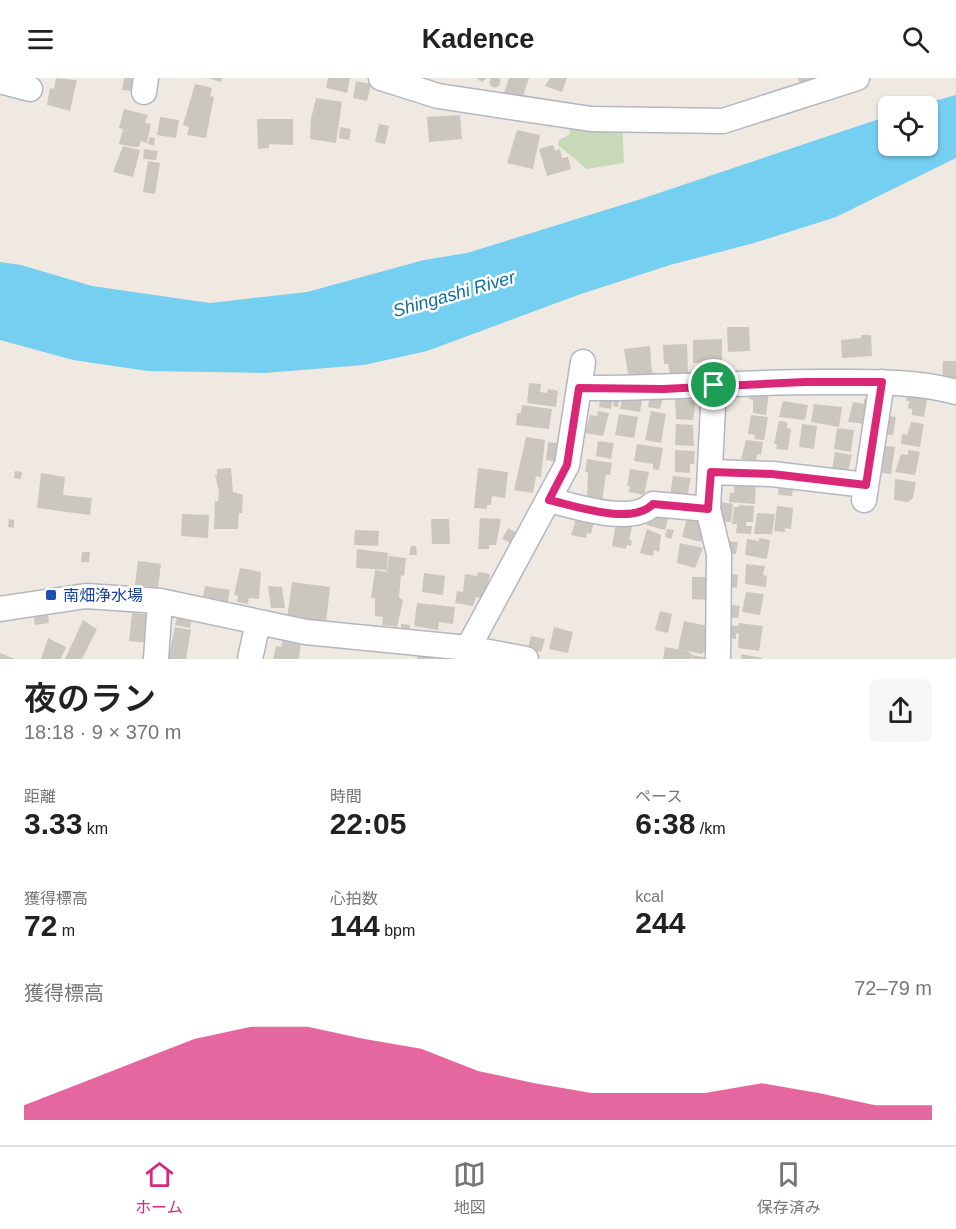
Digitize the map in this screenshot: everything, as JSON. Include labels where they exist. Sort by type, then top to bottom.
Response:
[{"type":"street","points":[[381,78],[438,96],[591,119],[691,121],[723,121],[857,78]]},
{"type":"street","points":[[0,81],[30,89]]},
{"type":"street","points":[[468,648],[567,465],[583,362]]},
{"type":"street","points":[[579,388],[663,389],[714,385],[882,382],[938,387],[956,392]]},
{"type":"street","points":[[711,472],[772,474],[865,493],[882,382]]},
{"type":"street","points":[[714,385],[708,509],[718,554],[718,659]]},
{"type":"street","points":[[549,500],[622,515],[645,512],[653,504],[708,509]]},
{"type":"street","points":[[0,609],[86,596],[160,601],[390,651],[468,648],[526,659]]},
{"type":"street","points":[[156,659],[160,601]]},
{"type":"street","points":[[250,659],[258,622]]},
{"type":"green space","points":[[571,123],[622,127],[624,163],[587,169],[558,145],[559,140],[569,135]]},
{"type":"water","name":"Shingashi River","points":[[956,95],[956,158],[836,217],[754,243],[670,265],[578,295],[427,351],[364,365],[264,373],[148,371],[73,360],[0,340],[0,262],[21,265],[92,286],[210,303],[307,292],[424,260],[467,253],[641,199],[878,119],[878,156],[938,156],[938,100]]},
{"type":"building","points":[[495,77],[499,78],[499,86],[495,87],[491,86],[490,82],[491,78]]},
{"type":"building","points":[[56,78],[77,80],[70,111],[47,105],[50,88],[54,89]]},
{"type":"building","points":[[124,78],[139,78],[138,92],[122,90]]},
{"type":"building","points":[[207,78],[222,78],[221,82]]},
{"type":"building","points":[[328,78],[350,78],[347,93],[326,88]]},
{"type":"building","points":[[509,78],[529,78],[522,99],[504,93]]},
{"type":"building","points":[[550,78],[567,78],[562,92],[545,86]]},
{"type":"building","points":[[798,78],[814,78],[814,80],[799,82]]},
{"type":"building","points":[[356,81],[371,84],[367,101],[353,98]]},
{"type":"building","points":[[195,84],[212,88],[210,96],[214,97],[206,138],[187,135],[189,127],[183,125]]},
{"type":"building","points":[[316,98],[342,102],[336,143],[310,139],[311,119]]},
{"type":"building","points":[[124,109],[148,115],[145,123],[151,124],[147,143],[141,141],[139,147],[119,144],[123,129],[119,128]]},
{"type":"building","points":[[460,115],[462,139],[429,142],[427,117]]},
{"type":"building","points":[[160,117],[179,120],[176,138],[157,135]]},
{"type":"building","points":[[257,119],[293,119],[293,145],[269,144],[269,148],[258,149]]},
{"type":"building","points":[[379,124],[389,126],[385,144],[375,142]]},
{"type":"building","points":[[340,127],[351,129],[349,140],[339,138]]},
{"type":"building","points":[[517,130],[540,135],[533,169],[507,163]]},
{"type":"building","points":[[150,137],[155,138],[154,146],[148,144]]},
{"type":"building","points":[[553,145],[555,151],[560,149],[562,158],[568,157],[571,169],[547,176],[539,149]]},
{"type":"building","points":[[123,146],[140,150],[133,177],[113,172]]},
{"type":"building","points":[[144,149],[158,151],[156,160],[143,159]]},
{"type":"building","points":[[148,161],[160,163],[155,194],[143,192]]},
{"type":"building","points":[[727,327],[749,327],[750,351],[728,352]]},
{"type":"building","points":[[861,335],[871,335],[872,356],[842,358],[841,340],[861,338]]},
{"type":"building","points":[[722,339],[722,362],[693,363],[693,340]]},
{"type":"building","points":[[687,344],[688,375],[671,378],[668,364],[664,364],[663,345]]},
{"type":"building","points":[[650,346],[652,373],[655,372],[656,379],[632,380],[631,374],[628,374],[624,349]]},
{"type":"building","points":[[943,361],[956,361],[956,382],[942,382]]},
{"type":"building","points":[[709,363],[723,363],[723,377],[709,377]]},
{"type":"building","points":[[529,383],[541,384],[540,392],[547,393],[548,389],[558,391],[556,407],[527,403]]},
{"type":"building","points":[[750,389],[769,392],[766,415],[753,413],[753,400],[749,399]]},
{"type":"building","points":[[907,391],[928,394],[924,417],[912,415],[912,409],[908,408],[909,401],[906,401]]},
{"type":"building","points":[[601,394],[613,396],[611,409],[599,407]]},
{"type":"building","points":[[615,394],[620,395],[618,407],[613,406]]},
{"type":"building","points":[[623,394],[643,397],[640,412],[620,409]]},
{"type":"building","points":[[650,394],[663,397],[660,409],[648,407]]},
{"type":"building","points":[[675,399],[696,400],[693,420],[676,419]]},
{"type":"building","points":[[864,399],[872,400],[865,424],[848,422],[853,402],[864,404]]},
{"type":"building","points":[[783,401],[808,405],[805,420],[779,417]]},
{"type":"building","points":[[814,404],[842,407],[839,427],[811,422]]},
{"type":"building","points":[[522,405],[552,409],[549,429],[516,425],[517,413],[521,413]]},
{"type":"building","points":[[598,411],[609,413],[603,436],[585,433],[590,415],[597,416]]},
{"type":"building","points":[[651,411],[666,414],[661,443],[645,440]]},
{"type":"building","points":[[619,414],[638,417],[634,438],[615,435]]},
{"type":"building","points":[[751,415],[768,417],[764,440],[754,439],[755,435],[748,434]]},
{"type":"building","points":[[884,415],[896,417],[893,435],[881,434]]},
{"type":"building","points":[[779,421],[787,422],[787,428],[791,429],[788,450],[776,449],[777,444],[774,444]]},
{"type":"building","points":[[911,422],[924,424],[920,447],[901,444],[902,434],[907,435]]},
{"type":"building","points":[[676,424],[693,425],[694,446],[675,445]]},
{"type":"building","points":[[802,424],[817,426],[814,449],[799,447]]},
{"type":"building","points":[[837,428],[854,430],[851,452],[834,449]]},
{"type":"building","points":[[526,437],[545,440],[541,477],[536,476],[533,493],[514,490]]},
{"type":"building","points":[[746,440],[763,442],[761,455],[757,454],[756,461],[741,459]]},
{"type":"building","points":[[598,441],[614,443],[611,459],[596,456]]},
{"type":"building","points":[[548,442],[563,444],[560,462],[546,460]]},
{"type":"building","points":[[637,444],[663,448],[659,470],[653,469],[653,464],[634,461]]},
{"type":"building","points":[[879,445],[895,447],[891,474],[875,472]]},
{"type":"building","points":[[675,450],[695,451],[694,464],[690,464],[690,473],[675,472]]},
{"type":"building","points":[[908,450],[920,452],[915,475],[895,472],[901,454],[908,455]]},
{"type":"building","points":[[835,452],[852,455],[847,475],[831,475]]},
{"type":"building","points":[[587,459],[612,463],[610,475],[606,475],[602,501],[587,499],[588,472],[585,472]]},
{"type":"building","points":[[231,468],[233,492],[243,495],[238,529],[214,529],[215,501],[218,501],[219,491],[215,475],[217,475],[217,469]]},
{"type":"building","points":[[478,468],[508,472],[505,498],[492,496],[491,505],[487,505],[487,509],[474,508]]},
{"type":"building","points":[[630,469],[649,472],[644,495],[629,492],[630,486],[627,486]]},
{"type":"building","points":[[15,471],[22,472],[21,479],[14,478]]},
{"type":"building","points":[[41,473],[65,477],[63,495],[92,498],[90,515],[37,508]]},
{"type":"building","points":[[673,476],[691,478],[687,498],[670,496]]},
{"type":"building","points":[[735,478],[756,479],[755,504],[729,502],[730,493],[734,493]]},
{"type":"building","points":[[895,479],[916,482],[913,498],[908,502],[894,500]]},
{"type":"building","points":[[779,480],[794,482],[792,496],[778,495]]},
{"type":"building","points":[[720,502],[733,504],[731,522],[718,521]]},
{"type":"building","points":[[739,505],[754,506],[753,522],[746,522],[746,526],[752,526],[751,534],[736,533],[737,524],[732,524],[734,507],[739,507]]},
{"type":"building","points":[[777,506],[793,508],[791,529],[785,528],[785,532],[774,531]]},
{"type":"building","points":[[578,513],[595,518],[591,534],[587,533],[586,538],[571,535]]},
{"type":"building","points":[[757,513],[775,514],[772,534],[754,534]]},
{"type":"building","points":[[182,514],[209,515],[208,538],[181,536]]},
{"type":"building","points":[[656,514],[668,518],[665,530],[646,525],[648,517],[655,519]]},
{"type":"building","points":[[480,518],[501,519],[496,545],[489,545],[489,549],[478,549]]},
{"type":"building","points":[[687,518],[702,522],[705,528],[701,542],[682,537]]},
{"type":"building","points":[[9,519],[14,520],[14,528],[8,527]]},
{"type":"building","points":[[431,519],[449,519],[450,544],[432,544]]},
{"type":"building","points":[[616,523],[632,527],[629,540],[632,540],[631,546],[627,545],[626,549],[612,546]]},
{"type":"building","points":[[508,528],[521,535],[516,546],[502,539]]},
{"type":"building","points":[[647,529],[661,535],[659,552],[654,550],[653,556],[640,553]]},
{"type":"building","points":[[667,529],[674,530],[671,539],[665,537]]},
{"type":"building","points":[[355,530],[379,531],[378,546],[354,545]]},
{"type":"building","points":[[759,538],[770,540],[767,559],[745,555],[747,539],[759,541]]},
{"type":"building","points":[[725,541],[738,542],[736,554],[724,553]]},
{"type":"building","points":[[680,543],[703,548],[695,568],[677,563]]},
{"type":"building","points":[[411,546],[416,546],[417,555],[409,555]]},
{"type":"building","points":[[357,549],[388,553],[387,570],[356,568]]},
{"type":"building","points":[[82,552],[90,552],[89,562],[81,562]]},
{"type":"building","points":[[389,556],[406,558],[404,576],[401,575],[399,597],[403,601],[397,627],[382,625],[383,617],[375,616],[375,598],[371,598],[375,570],[387,572]]},
{"type":"building","points":[[138,561],[161,564],[158,588],[135,585]]},
{"type":"building","points":[[746,564],[765,566],[763,575],[767,576],[766,587],[745,584]]},
{"type":"building","points":[[240,568],[261,572],[259,599],[249,598],[248,604],[237,602],[238,596],[234,595]]},
{"type":"building","points":[[478,572],[490,574],[485,599],[476,597],[473,606],[455,603],[457,591],[463,592],[465,574],[477,576]]},
{"type":"building","points":[[424,573],[445,576],[443,595],[422,592]]},
{"type":"building","points":[[726,573],[738,575],[737,588],[724,586]]},
{"type":"building","points":[[692,577],[712,577],[711,600],[692,599]]},
{"type":"building","points":[[292,582],[330,587],[326,624],[287,619]]},
{"type":"building","points":[[205,586],[230,590],[227,606],[202,601]]},
{"type":"building","points":[[268,586],[282,587],[285,608],[271,608]]},
{"type":"building","points":[[746,592],[764,594],[760,615],[742,612]]},
{"type":"building","points":[[417,603],[455,607],[453,624],[439,622],[438,630],[414,626]]},
{"type":"building","points":[[727,604],[740,606],[738,618],[726,617]]},
{"type":"building","points":[[47,609],[49,623],[35,625],[33,611]]},
{"type":"building","points":[[660,611],[672,614],[668,633],[655,630]]},
{"type":"building","points":[[132,613],[153,615],[150,643],[129,641]]},
{"type":"building","points":[[178,613],[192,616],[190,628],[175,625]]},
{"type":"building","points":[[83,620],[97,629],[82,659],[65,659]]},
{"type":"building","points":[[684,621],[708,626],[708,647],[702,654],[678,649]]},
{"type":"building","points":[[739,623],[763,626],[759,651],[738,648],[739,634],[736,633],[736,639],[724,637],[726,625],[738,626]]},
{"type":"building","points":[[401,624],[410,625],[409,633],[401,632]]},
{"type":"building","points":[[175,627],[191,630],[186,659],[168,659]]},
{"type":"building","points":[[554,627],[573,632],[568,653],[549,649]]},
{"type":"building","points":[[531,636],[545,639],[541,652],[528,649]]},
{"type":"building","points":[[48,638],[66,647],[61,659],[41,659]]},
{"type":"building","points":[[283,638],[301,641],[299,659],[273,659],[276,646],[281,647]]},
{"type":"building","points":[[665,647],[687,651],[692,654],[691,659],[663,659]]},
{"type":"building","points":[[0,653],[15,659],[0,659]]},
{"type":"building","points":[[418,654],[435,658],[435,659],[417,659]]},
{"type":"building","points":[[741,654],[762,658],[762,659],[741,659]]},
{"type":"building","points":[[692,655],[708,658],[708,659],[692,659]]},
{"type":"place","name":"南畑浄水場","points":[[51,595]]},
{"type":"route","points":[[882,382],[866,485],[772,474],[711,472],[708,509],[653,504],[645,512],[622,515],[549,500],[567,465],[579,388],[663,389],[714,385],[882,382]]}]
